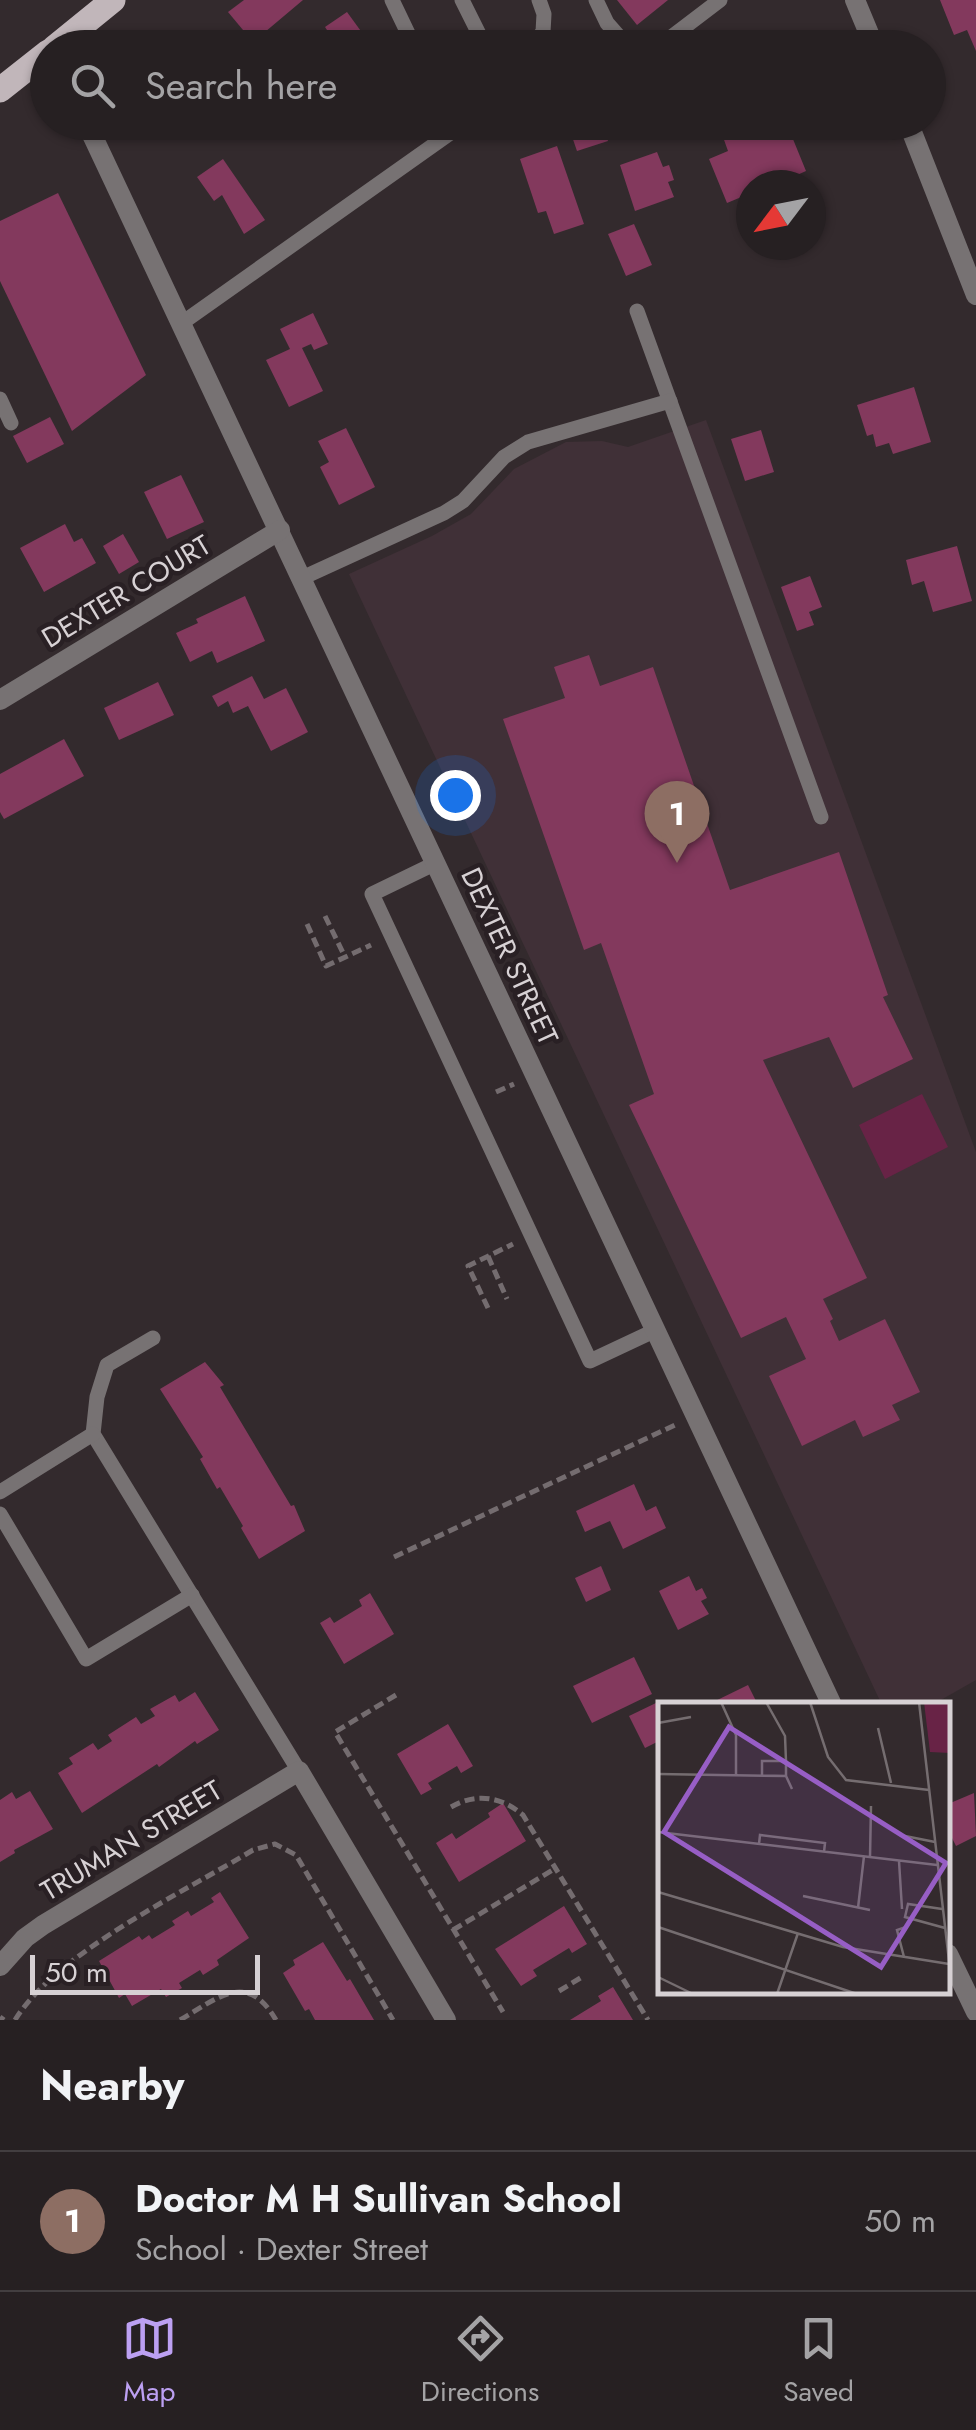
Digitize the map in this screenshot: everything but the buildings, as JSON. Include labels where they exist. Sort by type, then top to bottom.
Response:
[{"type":"main road","points":[[76,30],[113,0]]},
{"type":"main road","points":[[0,90],[30,66]]},
{"type":"street","points":[[855,0],[868,30]]},
{"type":"street","name":"DEXTER STREET","points":[[95,140],[831,1702]]},
{"type":"street","points":[[915,140],[976,296]]},
{"type":"street","name":"DEXTER COURT","points":[[0,700],[280,530]]},
{"type":"street","points":[[299,1771],[446,2020]]},
{"type":"street","name":"TRUMAN STREET","points":[[0,1966],[44,1924],[299,1771]]},
{"type":"street","points":[[951,1960],[976,2012]]},
{"type":"lane","points":[[392,0],[406,30]]},
{"type":"lane","points":[[462,0],[477,30]]},
{"type":"lane","points":[[539,0],[544,14],[543,30]]},
{"type":"lane","points":[[596,0],[612,30]]},
{"type":"lane","points":[[681,30],[720,0]]},
{"type":"lane","points":[[182,324],[441,140]]},
{"type":"lane","points":[[637,311],[821,817]]},
{"type":"lane","points":[[0,399],[11,423]]},
{"type":"lane","points":[[302,578],[444,514],[463,501],[504,457],[528,442],[670,402]]},
{"type":"lane","points":[[436,862],[372,894],[590,1361],[656,1330]]},
{"type":"lane","points":[[153,1338],[106,1366],[97,1397],[93,1434],[299,1771]]},
{"type":"lane","points":[[0,1492],[93,1434]]},
{"type":"lane","points":[[0,1514],[86,1659],[192,1596]]},
{"type":"path","points":[[325,916],[345,958]]},
{"type":"path","points":[[306,924],[326,966]]},
{"type":"path","points":[[496,1092],[516,1082]]},
{"type":"path","points":[[488,1256],[507,1299]]},
{"type":"path","points":[[468,1266],[488,1308]]},
{"type":"path","points":[[394,1557],[678,1424]]},
{"type":"path","points":[[396,1696],[336,1732],[503,2012]]},
{"type":"path","points":[[451,1807],[470,1796],[508,1803],[530,1824],[648,2020]]},
{"type":"path","points":[[15,2020],[53,1976],[75,1958],[253,1850],[276,1844],[296,1855],[393,2020]]},
{"type":"path","points":[[453,1930],[556,1868]]},
{"type":"path","points":[[560,1991],[582,1977]]},
{"type":"path","points":[[180,2020],[229,1992],[243,1991],[263,2001],[276,2020]]},
{"type":"shaded area","points":[[706,420],[976,1152],[976,1680],[937,1702],[881,1702],[349,574],[471,514],[514,469],[566,442],[602,441],[628,447]]},
{"type":"shaded area","points":[[922,1094],[948,1147],[885,1179],[859,1125]]},
{"type":"place","name":"Doctor M H Sullivan School","points":[[677,863]]}]
